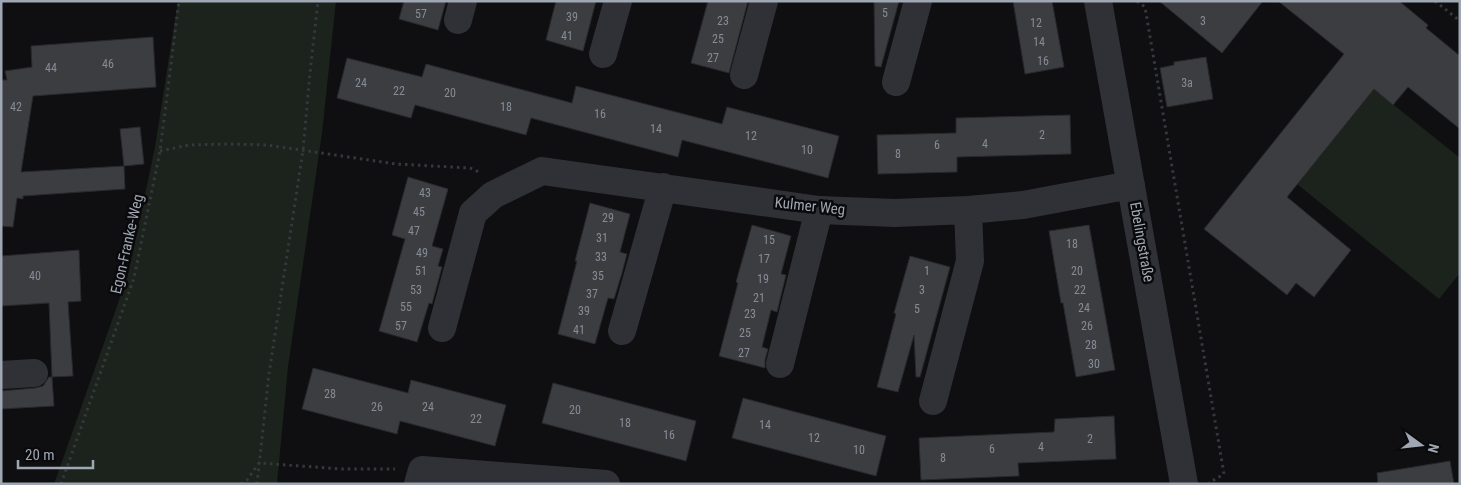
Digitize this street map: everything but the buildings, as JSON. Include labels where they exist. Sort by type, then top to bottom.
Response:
[{"type":"street","points":[[603,54],[618,1]]},
{"type":"street","points":[[744,75],[764,1]]},
{"type":"street","points":[[896,82],[918,1]]},
{"type":"street","name":"Ebelingstraße","points":[[1098,1],[1184,484]]},
{"type":"street","name":"Kulmer Weg","points":[[442,328],[473,213],[493,195],[542,171],[819,210],[895,213],[968,210],[1023,205],[1131,185]]},
{"type":"street","points":[[622,331],[663,187]]},
{"type":"street","points":[[780,364],[819,210]]},
{"type":"street","points":[[934,401],[970,260],[968,210]]},
{"type":"street","points":[[1,375],[34,373]]},
{"type":"street","points":[[420,477],[606,484]]},
{"type":"path","name":"Egon-Franke-Weg","points":[[61,484],[134,278],[160,150],[179,1]]},
{"type":"path","points":[[258,484],[269,374],[303,150],[318,1]]},
{"type":"path","points":[[1137,1],[1145,7],[1224,474],[1208,484]]},
{"type":"path","points":[[1435,1],[1460,21]]},
{"type":"path","points":[[160,150],[189,145],[267,145],[396,164],[470,168],[486,177],[493,195]]},
{"type":"path","points":[[259,463],[420,477]]},
{"type":"path","points":[[241,484],[247,480],[259,463]]},
{"type":"shaded area","points":[[178,1],[336,1],[322,133],[288,367],[277,484],[54,484],[128,275],[155,147]]},
{"type":"shaded area","points":[[1374,89],[1460,158],[1460,273],[1439,299],[1297,184]]}]
